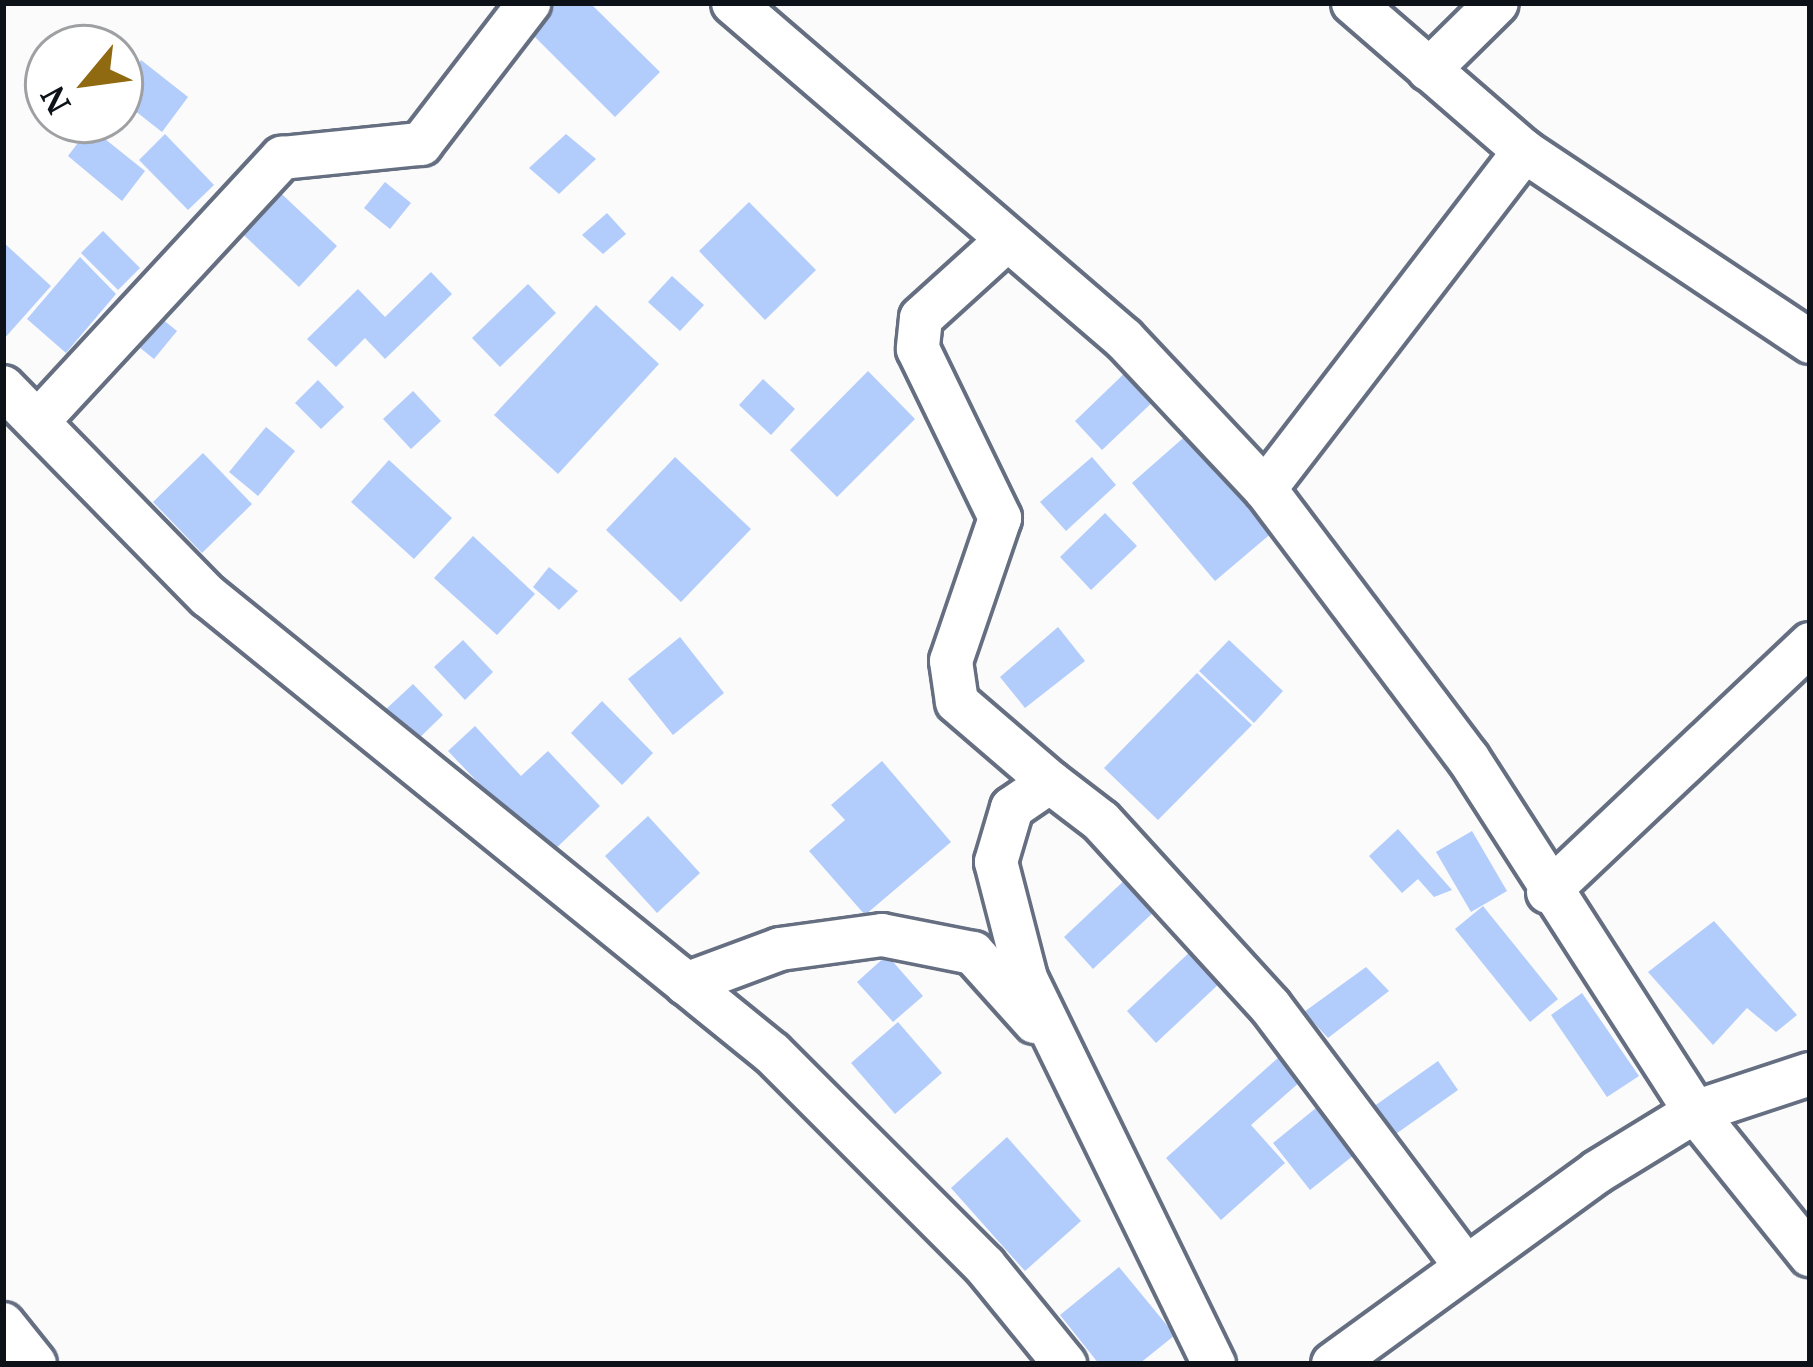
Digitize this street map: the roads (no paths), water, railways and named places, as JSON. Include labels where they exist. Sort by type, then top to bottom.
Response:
[{"type":"street","points":[[41,418],[282,158],[422,144],[529,3]]},
{"type":"street","points":[[734,3],[1124,339],[1265,490],[1468,758],[1548,892],[1695,1112],[1810,1255]]},
{"type":"street","points":[[1353,3],[1524,151],[1810,342]]},
{"type":"street","points":[[1430,70],[1497,3]]},
{"type":"street","points":[[1265,490],[1524,151]]},
{"type":"street","points":[[1006,240],[921,318],[919,349],[1000,518],[951,662],[957,702],[1101,821],[1270,1006],[1466,1267]]},
{"type":"street","points":[[3,386],[41,418],[208,596],[686,984],[849,1124],[1065,1364]]},
{"type":"street","points":[[1548,892],[1810,644]]},
{"type":"street","points":[[1047,1035],[996,862],[1012,808],[1050,782]]},
{"type":"street","points":[[686,984],[780,949],[882,935],[973,953],[1047,1035],[1092,1102],[1214,1364]]},
{"type":"street","points":[[1333,1364],[1466,1267],[1695,1112],[1810,1074]]},
{"type":"street","points":[[3,1324],[35,1364]]}]
